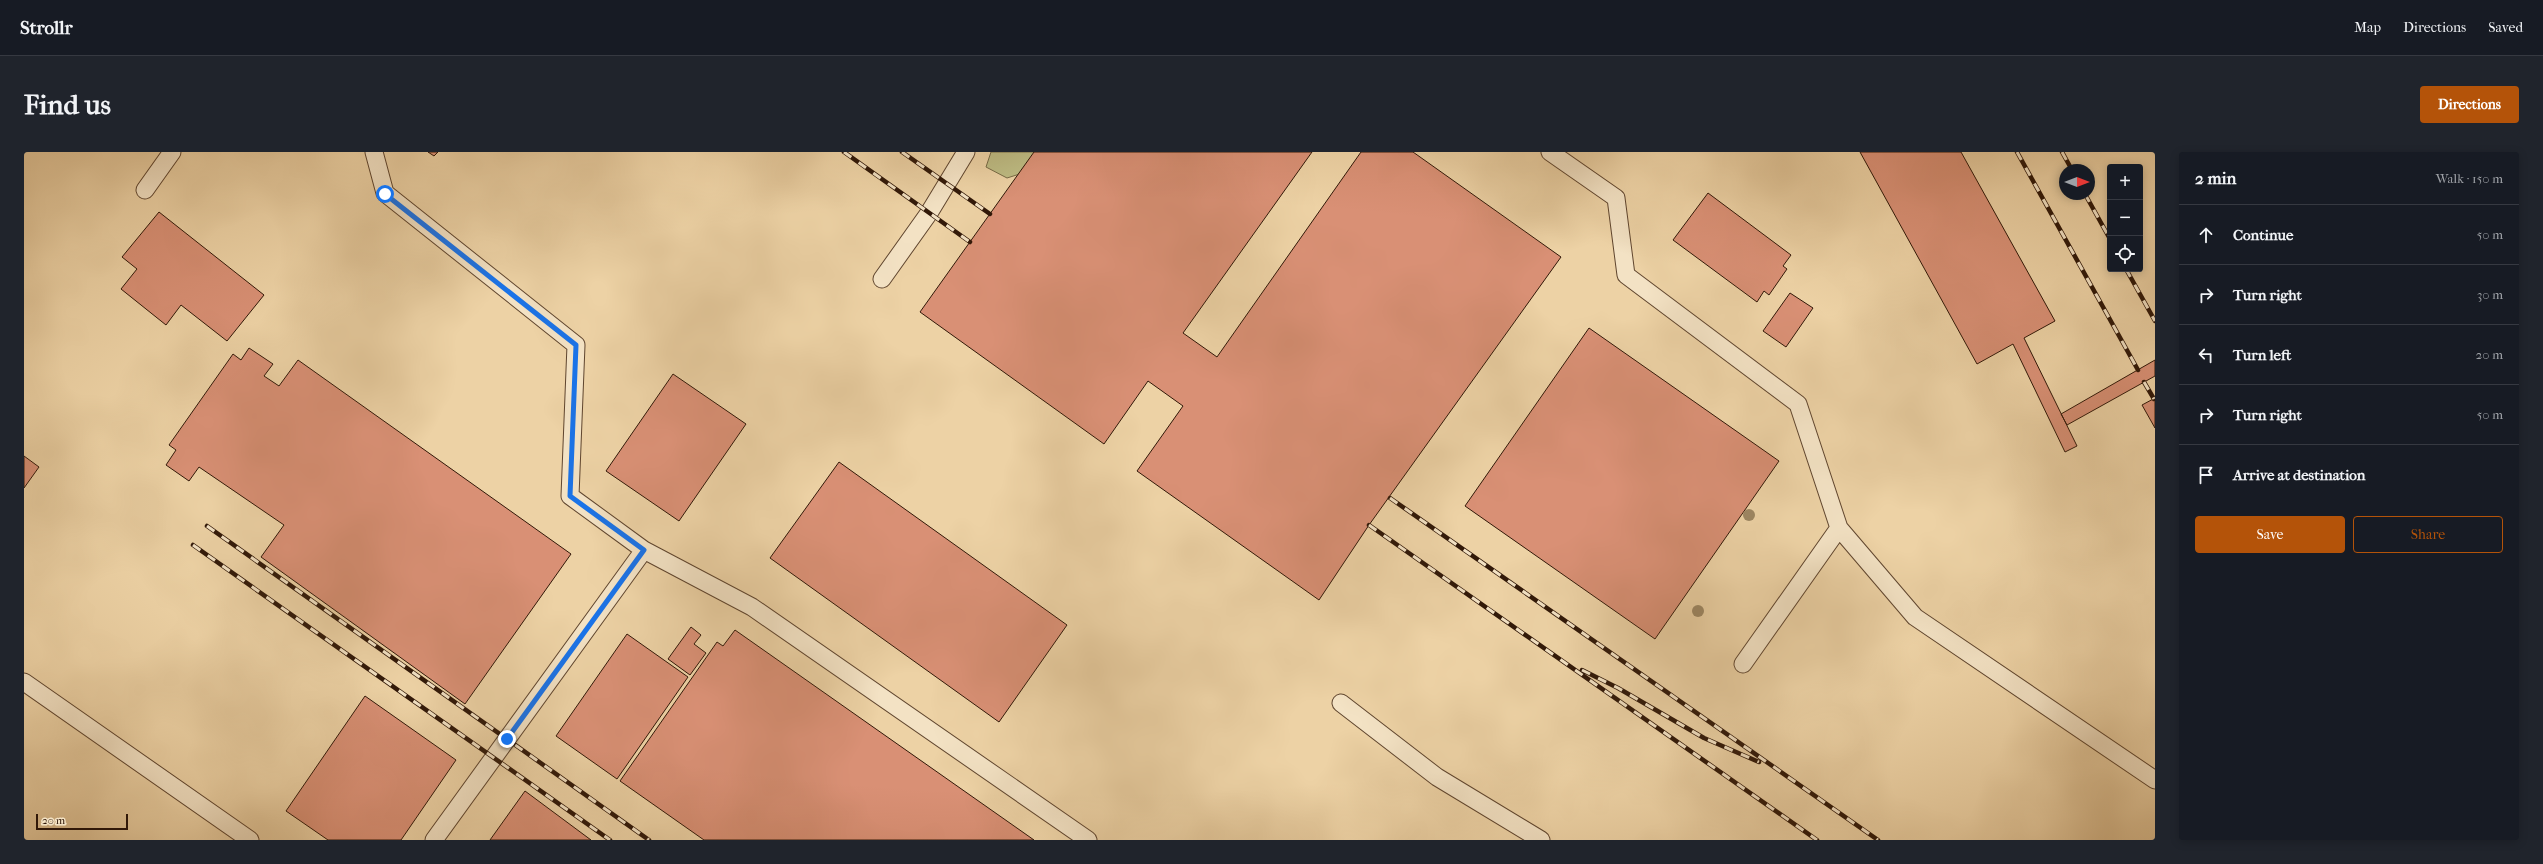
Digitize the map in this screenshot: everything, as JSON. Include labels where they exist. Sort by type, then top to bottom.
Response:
[{"type":"lane","points":[[145,190],[172,152]]},
{"type":"lane","points":[[374,152],[385,194],[576,345],[570,496],[644,550],[752,607],[1088,840]]},
{"type":"lane","points":[[882,279],[929,213],[966,152]]},
{"type":"lane","points":[[1550,152],[1616,198],[1626,275],[1798,404],[1839,528],[1915,617],[2155,780]]},
{"type":"lane","points":[[1743,664],[1839,528]]},
{"type":"lane","points":[[434,840],[644,550]]},
{"type":"lane","points":[[24,682],[250,840]]},
{"type":"lane","points":[[1341,702],[1437,777],[1541,840]]},
{"type":"shaded area","points":[[991,152],[1056,152],[1042,167],[1007,178],[986,167]]},
{"type":"building","points":[[428,152],[438,152],[434,156]]},
{"type":"building","points":[[1034,152],[1312,152],[1183,333],[1217,357],[1361,152],[1413,152],[1561,257],[1369,525],[1319,600],[1137,471],[1183,406],[1148,381],[1104,444],[920,312]]},
{"type":"building","points":[[1860,152],[1961,152],[2055,321],[2024,338],[2077,446],[2065,452],[2013,344],[1977,364]]},
{"type":"building","points":[[1708,193],[1791,255],[1783,266],[1787,269],[1769,295],[1764,291],[1757,302],[1673,240]]},
{"type":"building","points":[[159,212],[264,295],[227,341],[181,305],[166,325],[121,289],[137,269],[122,257]]},
{"type":"building","points":[[1790,293],[1813,308],[1786,347],[1763,331]]},
{"type":"building","points":[[1589,328],[1779,461],[1655,639],[1465,506]]},
{"type":"building","points":[[249,348],[273,364],[264,376],[279,386],[298,360],[571,554],[465,704],[261,557],[284,525],[199,467],[189,481],[166,465],[176,450],[169,445],[233,354],[241,360]]},
{"type":"building","points":[[2155,360],[2155,376],[2067,425],[2061,414]]},
{"type":"building","points":[[673,374],[746,424],[679,521],[606,471]]},
{"type":"building","points":[[2155,398],[2155,428],[2142,405]]},
{"type":"building","points":[[24,456],[39,467],[24,488]]},
{"type":"building","points":[[839,462],[1067,625],[999,722],[770,558]]},
{"type":"building","points":[[691,627],[701,635],[694,644],[706,653],[690,675],[668,659]]},
{"type":"building","points":[[735,630],[1034,840],[704,840],[620,781],[717,642],[723,646]]},
{"type":"building","points":[[627,634],[688,677],[617,779],[556,736]]},
{"type":"building","points":[[365,696],[456,760],[401,840],[328,840],[286,811]]},
{"type":"building","points":[[525,791],[591,840],[490,840]]},
{"type":"railway","points":[[844,152],[970,242]]},
{"type":"railway","points":[[902,152],[990,214]]},
{"type":"railway","points":[[2017,152],[2138,370]]},
{"type":"railway","points":[[2062,152],[2069,164]]},
{"type":"railway","points":[[2088,200],[2108,236]]},
{"type":"railway","points":[[2128,272],[2155,321]]},
{"type":"railway","points":[[2144,382],[2154,399]]},
{"type":"railway","points":[[1390,498],[1878,840]]},
{"type":"railway","points":[[1369,525],[1817,840]]},
{"type":"railway","points":[[207,526],[649,840]]},
{"type":"railway","points":[[193,545],[610,840]]},
{"type":"railway","points":[[1582,670],[1618,688],[1704,738],[1759,762]]},
{"type":"route","points":[[385,194],[576,345],[570,496],[644,550],[507,739]]}]
